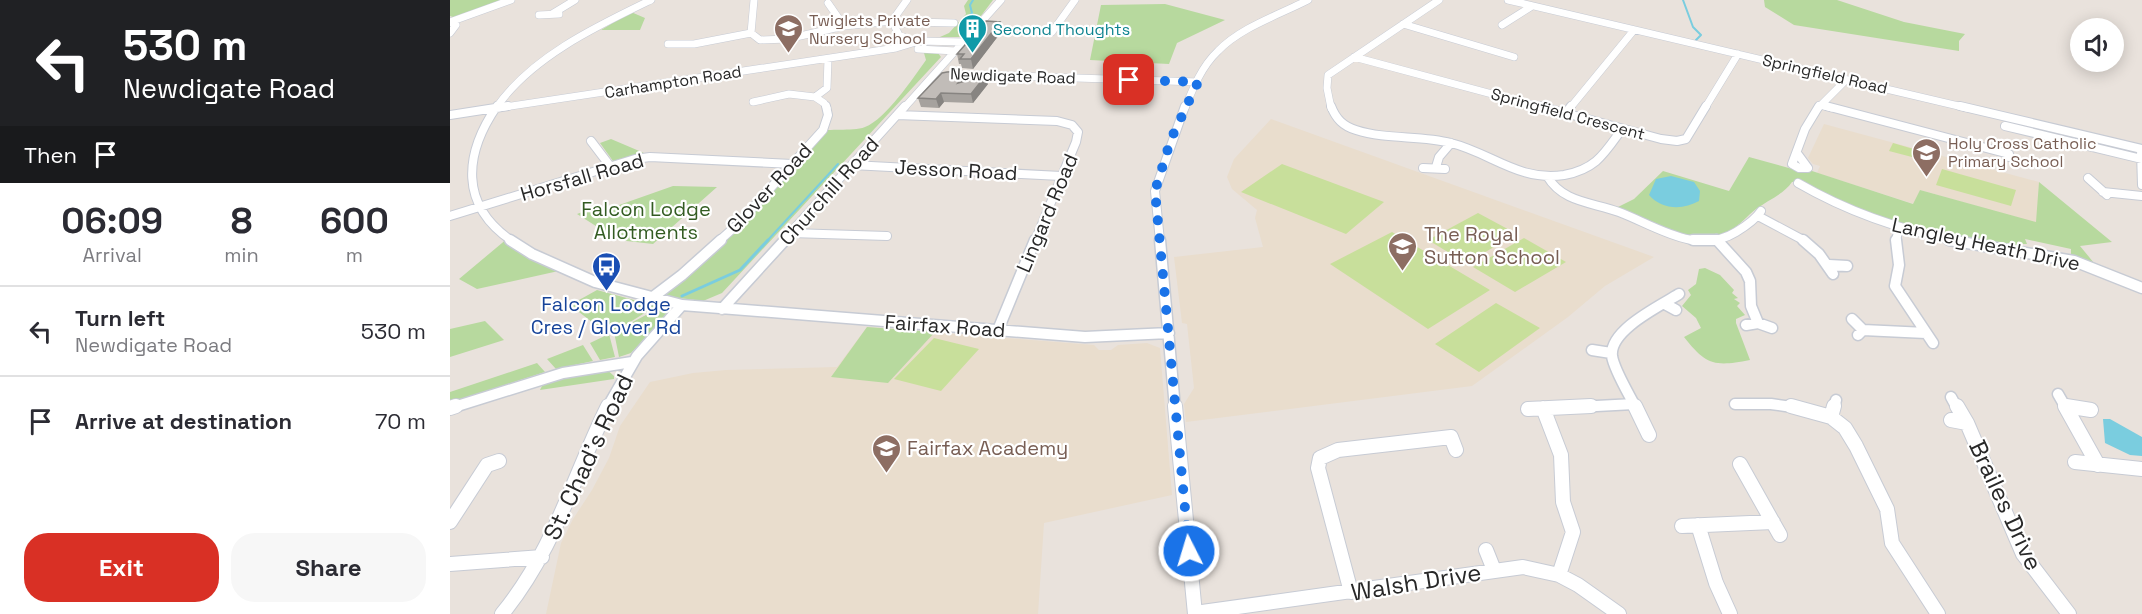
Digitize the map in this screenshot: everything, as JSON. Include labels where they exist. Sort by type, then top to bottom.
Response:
[{"type":"street","points":[[450,22],[511,0]]},
{"type":"street","points":[[552,14],[575,0]]},
{"type":"street","points":[[481,206],[474,195],[472,162],[478,140],[494,109],[522,78],[550,56],[591,30],[651,0]]},
{"type":"street","points":[[751,33],[754,0]]},
{"type":"street","points":[[893,23],[907,0]]},
{"type":"street","name":"Churchill Road","points":[[722,309],[1001,0]]},
{"type":"street","points":[[1052,32],[1075,0]]},
{"type":"street","points":[[1195,613],[1155,191],[1171,139],[1198,82],[1214,55],[1226,44],[1306,0]]},
{"type":"street","points":[[1439,0],[1331,73],[1326,80],[1331,108],[1338,120],[1353,128],[1375,133],[1451,143],[1520,172],[1547,176],[1591,167],[1622,129]]},
{"type":"street","name":"Springfield Road","points":[[1508,0],[1846,80],[2141,154]]},
{"type":"street","points":[[828,3],[844,26]]},
{"type":"street","points":[[1517,24],[1504,23],[1532,6]]},
{"type":"street","points":[[539,15],[563,14]]},
{"type":"street","points":[[668,44],[694,44],[751,33],[760,40],[775,41],[844,26],[944,20],[954,23]]},
{"type":"street","points":[[450,22],[456,25],[450,33]]},
{"type":"street","points":[[893,23],[899,35],[914,46],[928,44],[923,41],[964,42]]},
{"type":"street","points":[[1403,24],[1507,56]]},
{"type":"street","points":[[1566,113],[1635,30]]},
{"type":"street","name":"Carhampton Road","points":[[450,115],[897,48],[914,46],[956,51]]},
{"type":"street","name":"Springfield Crescent","points":[[1354,57],[1671,141],[1686,140],[1738,54]]},
{"type":"street","points":[[753,102],[789,94],[815,97],[827,88],[828,59]]},
{"type":"street","name":"Newdigate Road","points":[[936,73],[1198,82]]},
{"type":"street","points":[[1797,153],[1809,122],[1821,105],[1839,91],[1846,80]]},
{"type":"street","name":"Glover Road","points":[[649,300],[738,224],[823,130],[829,119],[827,107],[822,100],[815,97]]},
{"type":"street","points":[[1821,105],[2009,154],[2009,157]]},
{"type":"street","name":"Lingard Road","points":[[897,115],[1049,120],[1067,123],[1075,128],[1078,137],[998,330]]},
{"type":"street","points":[[2005,126],[2141,154],[2142,185]]},
{"type":"street","points":[[591,141],[610,166]]},
{"type":"street","points":[[1423,168],[1440,168],[1439,157],[1451,143]]},
{"type":"street","name":"Horsfall Road","points":[[450,216],[610,166],[650,157],[792,164]]},
{"type":"street","name":"Jesson Road","points":[[852,165],[1061,176]]},
{"type":"street","points":[[1547,176],[1552,186],[1562,194],[1617,212],[1662,232],[1690,239],[1718,240],[1740,231],[1760,214],[1803,239],[1831,270],[1847,266]]},
{"type":"street","points":[[2088,178],[2106,194],[2142,196]]},
{"type":"street","name":"Langley Heath Drive","points":[[1790,191],[1801,185],[1836,205],[1899,227],[2000,249],[2068,259],[2094,267],[2142,288]]},
{"type":"street","name":"Fairfax Road","points":[[481,206],[488,219],[508,238],[551,266],[649,300],[722,309],[1085,337],[1169,333]]},
{"type":"street","points":[[1852,319],[1861,333],[1930,338],[1895,286],[1894,278],[1900,262],[1894,243],[1899,227]]},
{"type":"street","points":[[792,233],[887,236]]},
{"type":"street","points":[[1718,240],[1746,272],[1750,281],[1752,324],[1772,328]]},
{"type":"street","points":[[1649,435],[1611,353],[1618,335],[1623,330],[1670,307],[1679,294]]},
{"type":"street","name":"St. Chad's Road","points":[[502,614],[515,600],[542,557],[614,393],[632,362],[682,305]]},
{"type":"street","points":[[1592,350],[1611,353]]},
{"type":"street","points":[[450,408],[552,375],[599,365],[632,362]]},
{"type":"street","points":[[2058,394],[2098,465]]},
{"type":"street","name":"Brailes Drive","points":[[1951,397],[1967,423],[2023,555],[2069,614]]},
{"type":"street","points":[[1831,417],[1836,400]]},
{"type":"street","points":[[1735,404],[1752,408],[1777,403],[1810,409],[1831,417],[1845,428],[1890,517],[1892,543],[1938,614]]},
{"type":"street","points":[[1527,409],[1634,404]]},
{"type":"street","points":[[2066,406],[2091,410]]},
{"type":"street","points":[[1543,408],[1561,455],[1563,502],[1573,532],[1559,575]]},
{"type":"street","name":"Brailes Drive","points":[[1951,420],[1967,423]]},
{"type":"street","points":[[1351,592],[1318,468],[1320,458],[1338,450],[1451,437],[1456,450]]},
{"type":"street","points":[[450,522],[487,465],[499,461]]},
{"type":"street","points":[[2075,462],[2142,469]]},
{"type":"street","points":[[1740,464],[1780,535]]},
{"type":"street","points":[[1682,526],[1773,522]]},
{"type":"street","points":[[1698,525],[1716,583],[1730,614]]},
{"type":"street","name":"Walsh Drive","points":[[1486,550],[1494,570]]},
{"type":"street","points":[[450,564],[542,557]]},
{"type":"street","name":"Walsh Drive","points":[[1195,613],[1251,603],[1295,600],[1523,567],[1559,575],[1619,614]]},
{"type":"shaded area","name":"The Royal Sutton School","points":[[1271,119],[1654,257],[1605,286],[1568,317],[1472,386],[1186,422],[1184,404],[1194,388],[1187,324],[1182,323],[1174,257],[1263,247],[1255,218],[1257,210],[1232,189],[1227,177],[1234,159]]},
{"type":"shaded area","name":"Holy Cross Catholic Primary School","points":[[1824,124],[2039,182],[2037,223],[1920,190],[1914,204],[1817,173],[1820,166],[1813,164],[1808,158]]},
{"type":"shaded area","name":"Fairfax Academy","points":[[867,327],[1094,345],[1099,350],[1111,350],[1118,345],[1147,343],[1160,348],[1172,495],[1044,523],[1038,614],[546,614],[561,543],[609,458],[620,426],[650,382],[693,373],[726,370],[837,367]]},
{"type":"green space","points":[[450,0],[504,0],[456,18],[450,16]]},
{"type":"green space","points":[[968,0],[993,0],[971,29],[967,29],[960,37],[940,37],[949,33],[966,14],[964,6]]},
{"type":"green space","points":[[1764,0],[1837,0],[1904,22],[1965,34],[1959,41],[1959,51],[1794,25],[1765,7]]},
{"type":"green space","points":[[1165,4],[1225,20],[1177,43],[1169,64],[1090,60],[1101,5]]},
{"type":"green space","points":[[631,12],[645,18],[640,30],[601,30]]},
{"type":"green space","points":[[924,53],[938,53],[941,57],[722,293],[703,301],[663,296],[828,130],[865,127],[882,116],[926,60]]},
{"type":"green space","points":[[611,139],[644,153],[613,161],[600,143]]},
{"type":"green space","points":[[1893,143],[1934,155],[1931,162],[1889,151]]},
{"type":"green space","points":[[1749,157],[1796,170],[1812,171],[1913,204],[1920,190],[2036,222],[2039,182],[2112,242],[2080,246],[2094,263],[2056,252],[2071,255],[2071,249],[2025,239],[2027,244],[2020,244],[2023,248],[2049,252],[1954,238],[1907,227],[1863,212],[1801,181],[1792,182],[1785,190],[1756,209],[1734,228],[1718,236],[1688,236],[1672,232],[1616,208],[1634,199],[1663,171],[1729,191]]},
{"type":"green space","points":[[1282,164],[1384,202],[1346,234],[1241,192]]},
{"type":"green space","points":[[1942,169],[2016,190],[2011,206],[1936,185]]},
{"type":"green space","name":"Falcon Lodge Allotments","points":[[673,186],[717,187],[653,244],[618,240],[577,214],[601,205],[605,210]]},
{"type":"green space","points":[[1478,213],[1517,234],[1466,263],[1428,240]]},
{"type":"green space","points":[[1392,232],[1490,290],[1428,329],[1330,264]]},
{"type":"green space","points":[[508,238],[563,270],[477,289],[459,279]]},
{"type":"green space","points":[[1524,238],[1566,262],[1515,292],[1473,267]]},
{"type":"green space","points":[[1705,268],[1720,275],[1738,298],[1734,299],[1740,303],[1737,306],[1745,315],[1736,319],[1736,323],[1750,360],[1728,363],[1712,362],[1699,353],[1684,337],[1701,328],[1696,318],[1682,306],[1691,295],[1688,290],[1696,284],[1699,269]]},
{"type":"green space","points":[[597,290],[656,306],[627,324],[606,333],[570,305]]},
{"type":"green space","points":[[1496,303],[1540,328],[1479,372],[1435,344]]},
{"type":"green space","points":[[661,307],[668,309],[667,315],[631,353],[619,357],[614,332]]},
{"type":"green space","points":[[485,321],[504,340],[450,357],[450,329]]},
{"type":"green space","points":[[867,327],[935,332],[888,383],[831,377]]},
{"type":"green space","points":[[609,334],[615,357],[600,360],[590,343]]},
{"type":"green space","points":[[934,338],[979,349],[941,391],[894,379]]},
{"type":"green space","points":[[583,345],[593,361],[556,369],[547,359]]},
{"type":"green space","points":[[537,363],[545,372],[450,403],[450,392]]},
{"type":"green space","points":[[605,368],[614,376],[614,379],[540,390],[544,382]]},
{"type":"water","points":[[1671,176],[1694,182],[1700,191],[1699,201],[1686,206],[1673,207],[1654,200],[1649,195],[1656,179]]},
{"type":"water","points":[[2103,419],[2110,419],[2142,437],[2142,456],[2130,455],[2105,443]]},
{"type":"building","points":[[986,21],[1000,22],[971,59],[960,59],[964,54],[957,54]]},
{"type":"building","points":[[963,71],[961,73],[967,73],[958,83],[986,75],[971,94],[941,93],[936,99],[918,98],[942,73]]},
{"type":"waterway","points":[[960,27],[972,13],[970,5],[973,0]]},
{"type":"waterway","points":[[1683,0],[1693,27],[1701,35],[1696,40]]},
{"type":"waterway","points":[[767,241],[838,164]]},
{"type":"waterway","points":[[682,296],[740,270],[768,240]]},
{"type":"place","name":"Twiglets Private Nursery School","points":[[788,54]]},
{"type":"place","name":"Second Thoughts","points":[[972,54]]},
{"type":"place","name":"Holy Cross Catholic Primary School","points":[[1927,178]]},
{"type":"place","name":"The Royal Sutton School","points":[[1403,272]]},
{"type":"place","name":"Falcon Lodge Cres / Glover Rd","points":[[606,292]]},
{"type":"place","name":"Fairfax Academy","points":[[886,474]]},
{"type":"route","points":[[1129,80],[1198,82],[1171,139],[1155,191],[1189,551]]}]
